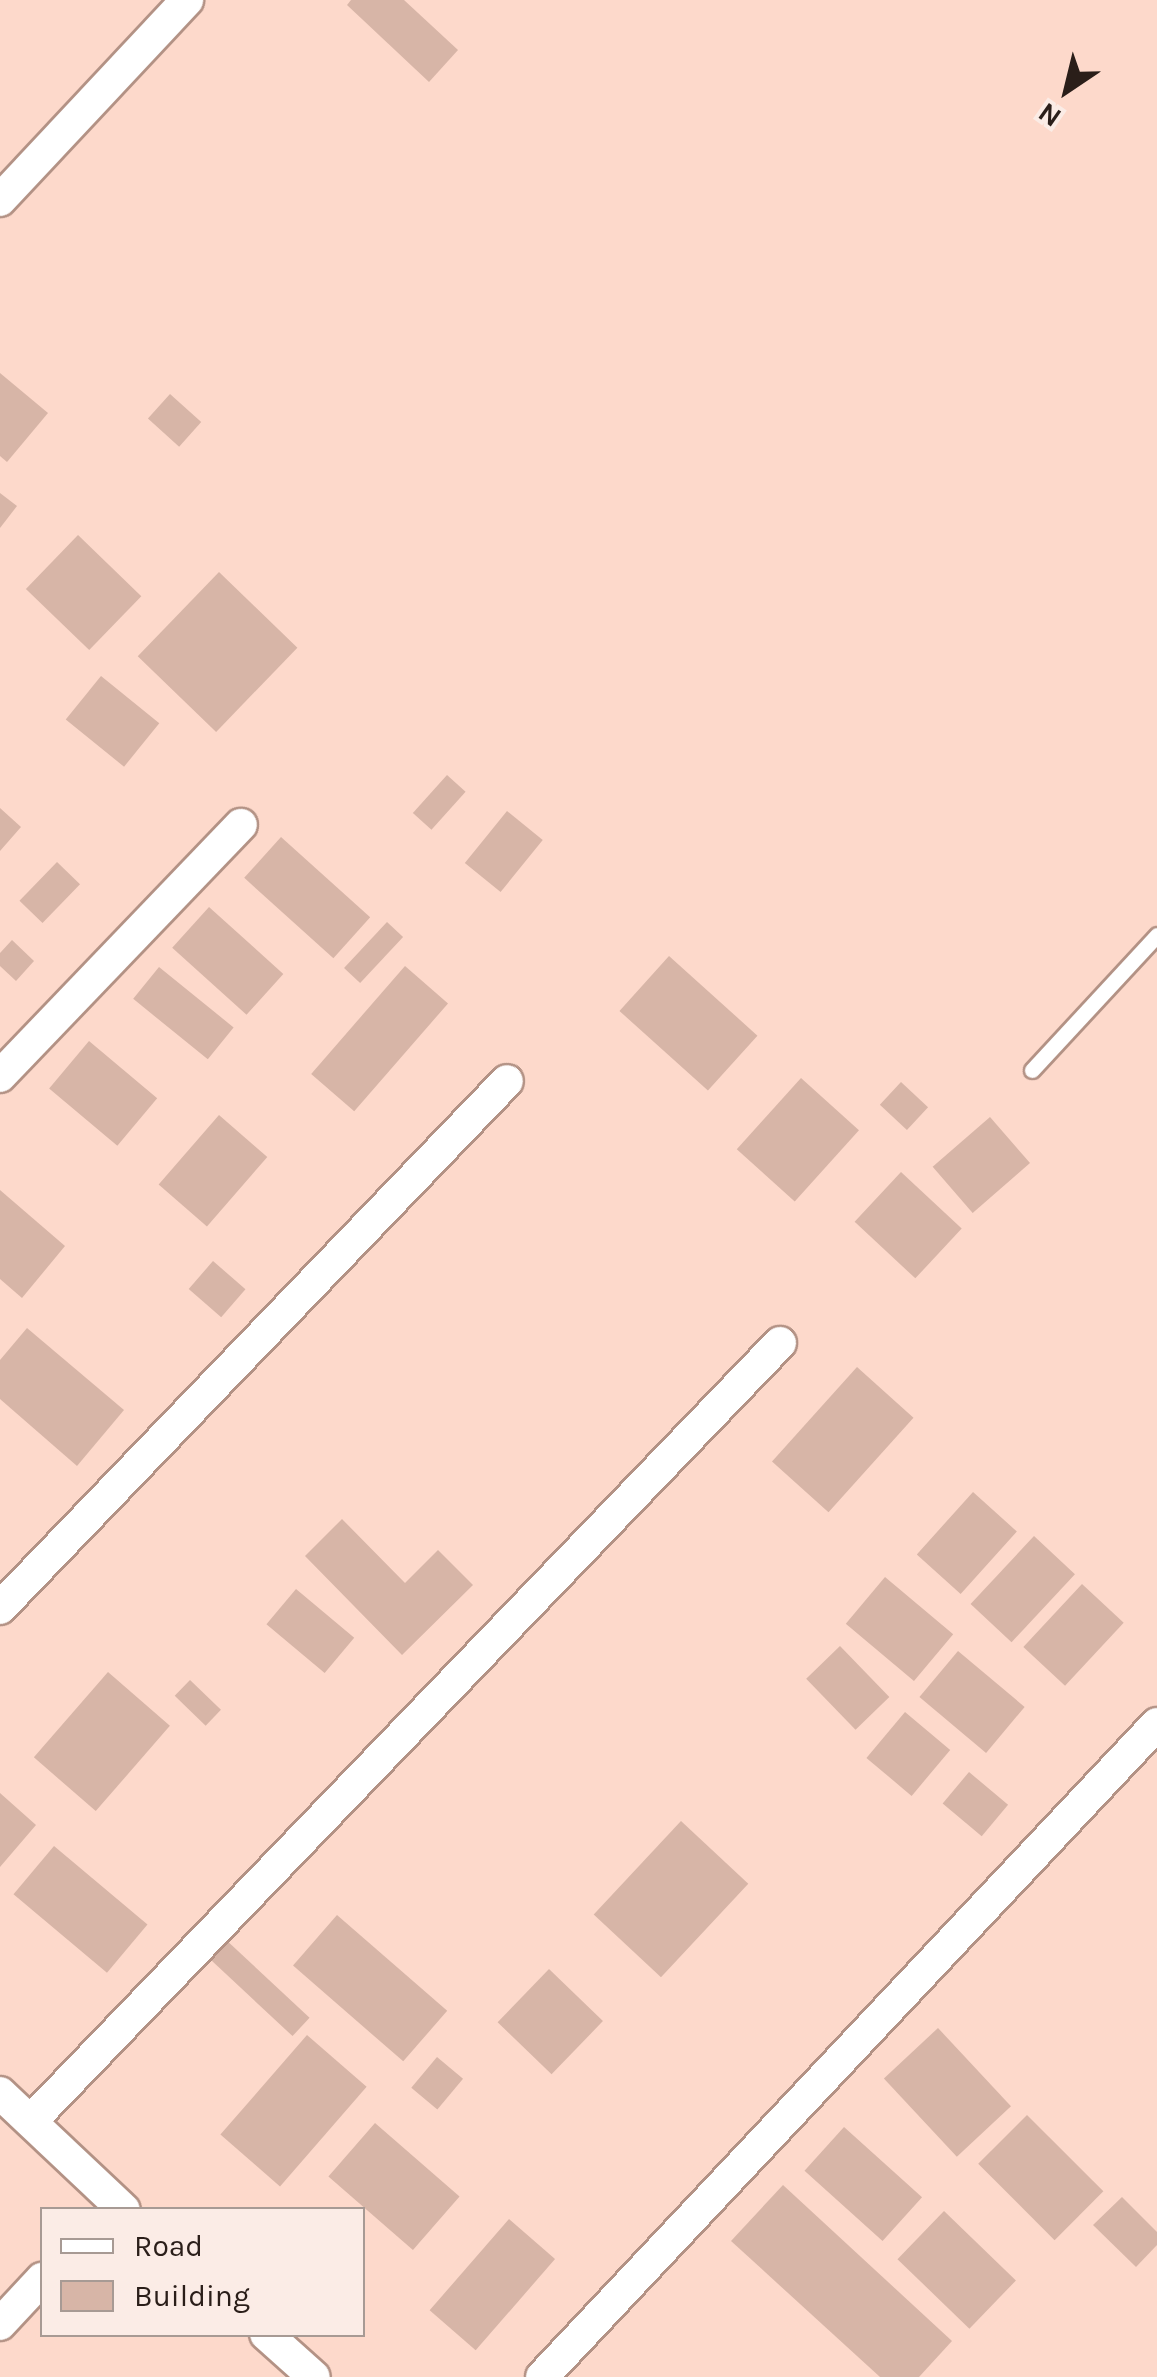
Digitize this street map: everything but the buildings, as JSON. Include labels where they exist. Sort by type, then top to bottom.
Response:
[{"type":"street","points":[[0,200],[187,0]]},
{"type":"street","points":[[0,1076],[241,825]]},
{"type":"street","points":[[0,1608],[508,1081]]},
{"type":"street","points":[[31,2121],[780,1343]]},
{"type":"street","points":[[542,2377],[1157,1724]]},
{"type":"street","points":[[0,2093],[116,2207]]},
{"type":"street","points":[[0,2324],[40,2282]]},
{"type":"street","points":[[269,2337],[314,2377]]},
{"type":"lane","points":[[1032,1070],[1157,935]]}]
